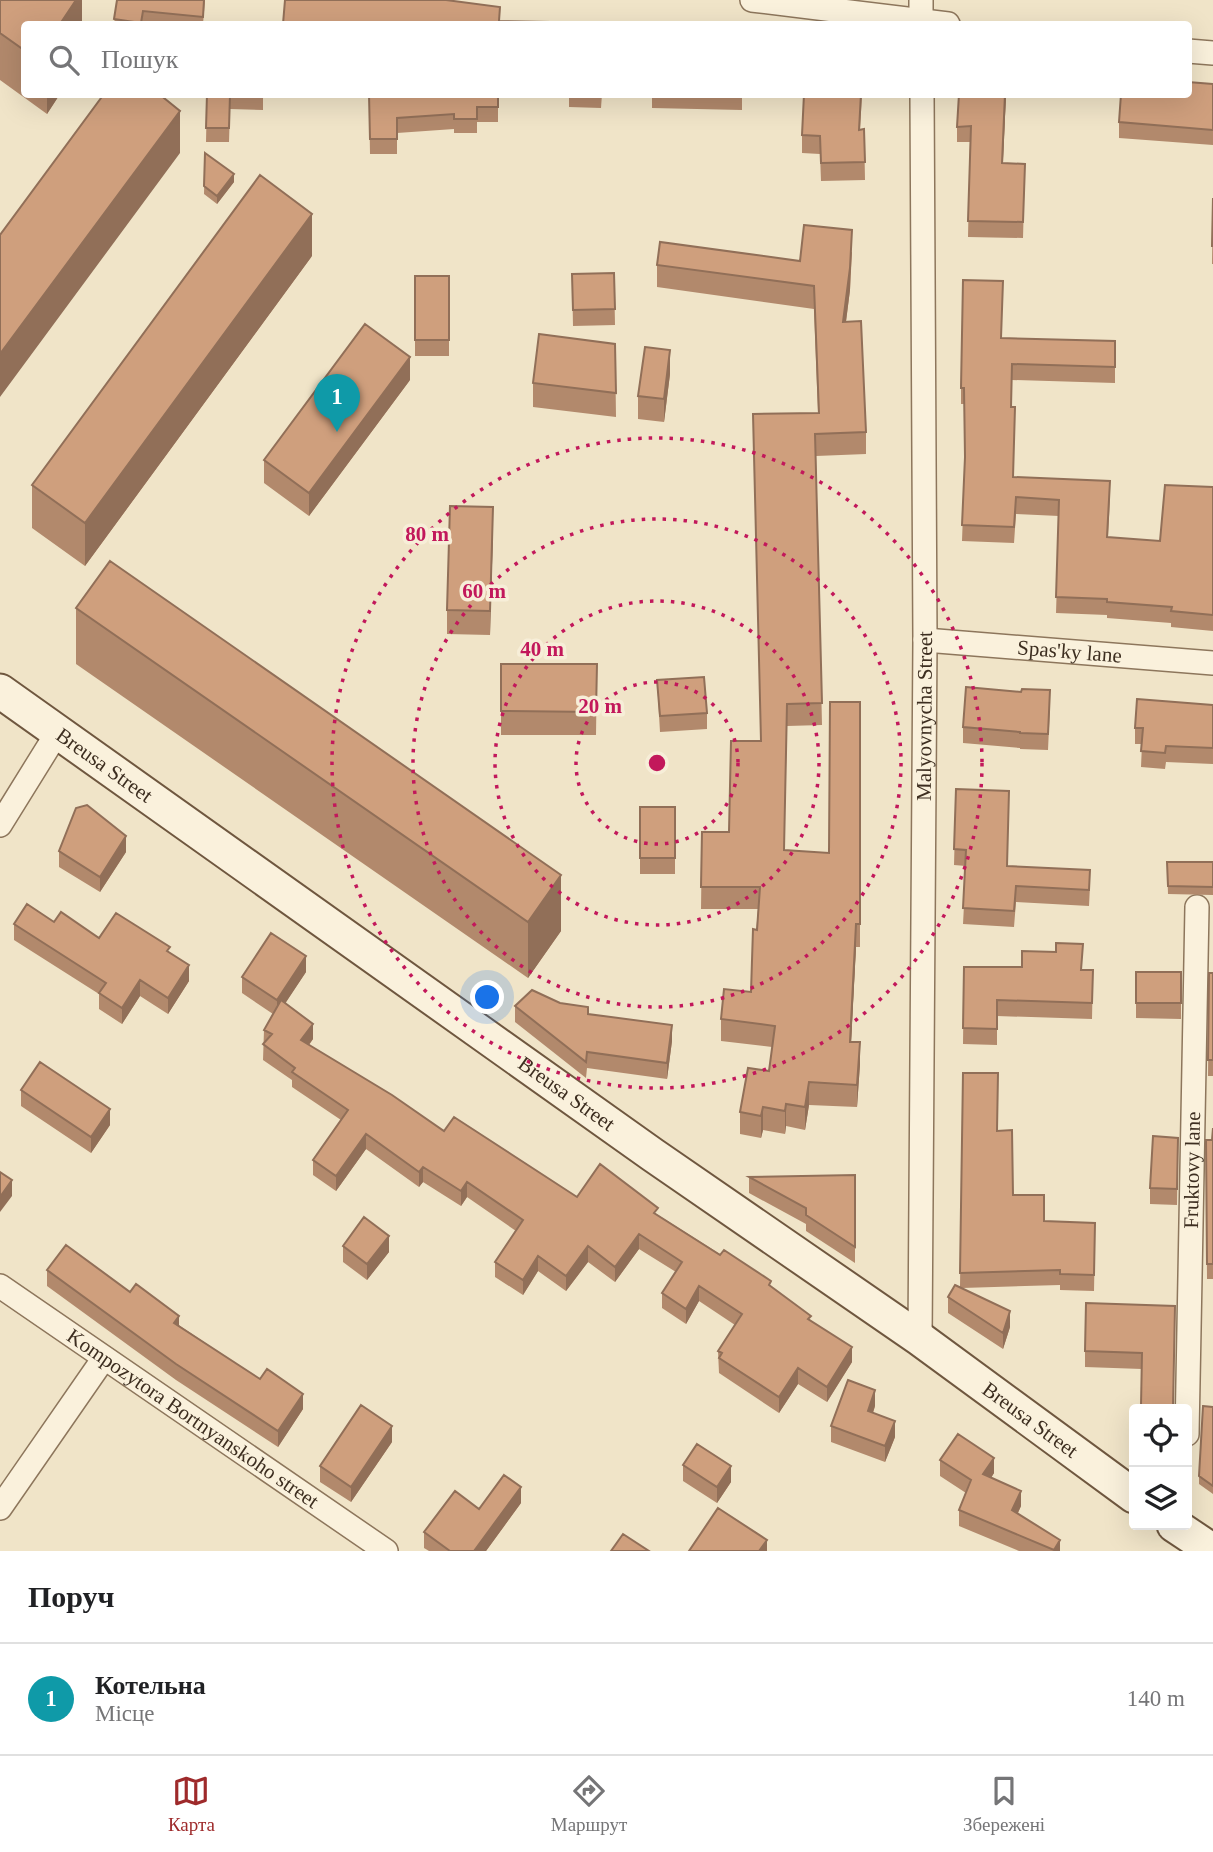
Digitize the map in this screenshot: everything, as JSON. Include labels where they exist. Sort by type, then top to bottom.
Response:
[{"type":"street","points":[[752,0],[921,15],[939,21]]},
{"type":"street","points":[[1192,51],[1213,53]]},
{"type":"street","name":"Malyovnycha Street","points":[[920,1339],[925,640],[922,98]]},
{"type":"street","name":"Spas'ky lane","points":[[925,640],[1213,663]]},
{"type":"street","name":"Breusa Street","points":[[0,691],[653,1155],[920,1339],[1129,1492]]},
{"type":"street","points":[[0,825],[57,733]]},
{"type":"street","name":"Fruktovy lane","points":[[1188,1404],[1197,907]]},
{"type":"street","name":"Kompozytora Bortnyanskoho street","points":[[0,1286],[386,1551]]},
{"type":"street","points":[[0,1508],[104,1358]]},
{"type":"street","points":[[1183,1530],[1213,1551]]},
{"type":"building","points":[[0,0],[76,0],[62,21],[21,21],[21,48],[0,33]]},
{"type":"building","points":[[117,0],[204,0],[203,17],[143,11],[141,21],[114,19]]},
{"type":"building","points":[[285,0],[446,0],[500,7],[499,21],[283,21]]},
{"type":"building","points":[[1192,82],[1213,84],[1213,130],[1119,122],[1121,98],[1192,98]]},
{"type":"building","points":[[101,98],[164,98],[180,111],[0,354],[0,235]]},
{"type":"building","points":[[207,98],[230,98],[229,128],[206,128]]},
{"type":"building","points":[[369,98],[498,98],[498,107],[477,107],[477,119],[454,119],[454,114],[397,118],[397,139],[370,139]]},
{"type":"building","points":[[804,98],[861,98],[859,130],[864,129],[865,162],[821,163],[820,136],[802,135]]},
{"type":"building","points":[[959,98],[1005,98],[1002,163],[1025,164],[1023,222],[968,221],[971,126],[957,127]]},
{"type":"building","points":[[205,153],[234,174],[217,196],[204,186]]},
{"type":"building","points":[[260,175],[312,214],[85,523],[32,485]]},
{"type":"building","points":[[804,225],[852,230],[843,322],[861,321],[866,432],[815,434],[822,703],[787,704],[784,850],[829,853],[830,702],[860,702],[860,924],[856,924],[850,1042],[860,1042],[857,1085],[809,1082],[805,1107],[786,1104],[785,1111],[763,1107],[761,1116],[740,1112],[748,1068],[769,1071],[775,1026],[721,1019],[724,989],[751,992],[753,929],[757,930],[760,887],[701,887],[702,832],[729,832],[731,741],[761,741],[753,414],[819,413],[814,286],[657,265],[660,242],[800,261]]},
{"type":"building","points":[[614,273],[615,309],[573,310],[572,274]]},
{"type":"building","points":[[415,276],[449,276],[449,340],[415,340]]},
{"type":"building","points":[[963,280],[1003,281],[1001,338],[1115,341],[1115,367],[1012,364],[1011,407],[1015,407],[1013,477],[1110,481],[1107,537],[1160,541],[1165,485],[1213,487],[1213,615],[1171,611],[1172,607],[1107,602],[1107,599],[1056,597],[1059,500],[1016,497],[1014,527],[962,525],[965,457],[964,388],[961,388]]},
{"type":"building","points":[[365,324],[410,357],[309,493],[264,460]]},
{"type":"building","points":[[539,334],[615,344],[616,393],[533,383]]},
{"type":"building","points":[[645,347],[670,350],[664,399],[638,396]]},
{"type":"building","points":[[450,506],[493,507],[490,611],[447,610]]},
{"type":"building","points":[[110,561],[561,875],[528,922],[76,608]]},
{"type":"building","points":[[501,664],[597,664],[596,712],[501,711]]},
{"type":"building","points":[[704,677],[707,713],[660,716],[657,680]]},
{"type":"building","points":[[966,687],[1021,692],[1022,689],[1050,690],[1048,734],[963,727]]},
{"type":"building","points":[[1137,699],[1213,705],[1213,748],[1166,746],[1165,753],[1141,751],[1143,728],[1135,728]]},
{"type":"building","points":[[956,789],[1009,791],[1007,866],[1090,870],[1089,890],[1016,886],[1014,911],[963,908],[966,850],[954,849]]},
{"type":"building","points":[[87,805],[126,836],[100,877],[59,851],[76,808]]},
{"type":"building","points":[[640,807],[675,807],[675,858],[640,858]]},
{"type":"building","points":[[1167,862],[1213,862],[1213,887],[1168,886]]},
{"type":"building","points":[[27,904],[54,922],[61,912],[99,938],[116,913],[170,947],[167,951],[189,965],[168,998],[140,980],[122,1008],[99,993],[106,983],[14,924]]},
{"type":"building","points":[[271,933],[306,956],[277,1000],[242,977]]},
{"type":"building","points":[[1056,943],[1083,944],[1081,970],[1093,970],[1092,1003],[997,1000],[997,1029],[963,1028],[964,967],[1022,967],[1022,951],[1056,952]]},
{"type":"building","points":[[1136,972],[1181,972],[1181,1003],[1136,1003]]},
{"type":"building","points":[[1209,973],[1213,973],[1213,1060],[1208,1060]]},
{"type":"building","points":[[532,990],[560,1003],[588,1007],[588,1014],[672,1025],[667,1063],[587,1052],[586,1062],[515,1006]]},
{"type":"building","points":[[281,1000],[313,1024],[301,1040],[392,1095],[444,1131],[454,1117],[577,1197],[600,1164],[658,1208],[654,1213],[720,1255],[724,1250],[771,1281],[769,1285],[811,1316],[808,1319],[852,1347],[827,1387],[798,1368],[779,1397],[719,1358],[722,1353],[718,1351],[742,1314],[699,1286],[686,1309],[662,1293],[682,1262],[639,1234],[615,1267],[588,1246],[566,1276],[538,1256],[523,1280],[495,1262],[523,1220],[467,1182],[461,1191],[423,1167],[419,1172],[366,1134],[336,1176],[313,1160],[348,1110],[292,1072],[295,1068],[263,1044],[272,1034],[264,1030]]},
{"type":"building","points":[[40,1062],[110,1109],[91,1137],[21,1090]]},
{"type":"building","points":[[963,1073],[998,1073],[997,1131],[1012,1130],[1013,1195],[1044,1195],[1044,1221],[1095,1223],[1094,1275],[1060,1274],[1060,1270],[960,1273]]},
{"type":"building","points":[[1213,1128],[1213,1264],[1207,1264],[1206,1140],[1212,1140]]},
{"type":"building","points":[[1153,1136],[1178,1138],[1177,1189],[1150,1188]]},
{"type":"building","points":[[0,1172],[12,1180],[0,1197]]},
{"type":"building","points":[[855,1175],[855,1247],[806,1215],[806,1208],[749,1177]]},
{"type":"building","points":[[364,1217],[389,1236],[367,1264],[343,1246]]},
{"type":"building","points":[[66,1245],[130,1292],[136,1284],[179,1316],[174,1323],[260,1379],[267,1369],[303,1394],[278,1431],[176,1364],[47,1270]]},
{"type":"building","points":[[955,1285],[1010,1311],[1003,1333],[948,1297]]},
{"type":"building","points":[[1086,1303],[1175,1306],[1173,1404],[1141,1404],[1142,1353],[1085,1351]]},
{"type":"building","points":[[848,1380],[875,1390],[868,1411],[895,1421],[885,1446],[831,1426]]},
{"type":"building","points":[[361,1405],[392,1426],[351,1487],[320,1466]]},
{"type":"building","points":[[1203,1406],[1213,1407],[1213,1486],[1199,1476]]},
{"type":"building","points":[[958,1434],[994,1458],[983,1474],[1021,1491],[1012,1510],[1060,1540],[1054,1550],[959,1510],[971,1480],[940,1460]]},
{"type":"building","points":[[697,1444],[731,1466],[717,1487],[683,1465]]},
{"type":"building","points":[[504,1475],[521,1487],[474,1551],[450,1551],[424,1532],[455,1491],[479,1509]]},
{"type":"building","points":[[718,1508],[767,1540],[759,1551],[689,1551]]},
{"type":"building","points":[[623,1534],[649,1551],[611,1551]]},
{"type":"place","name":"Котельна","points":[[337,432]]}]
